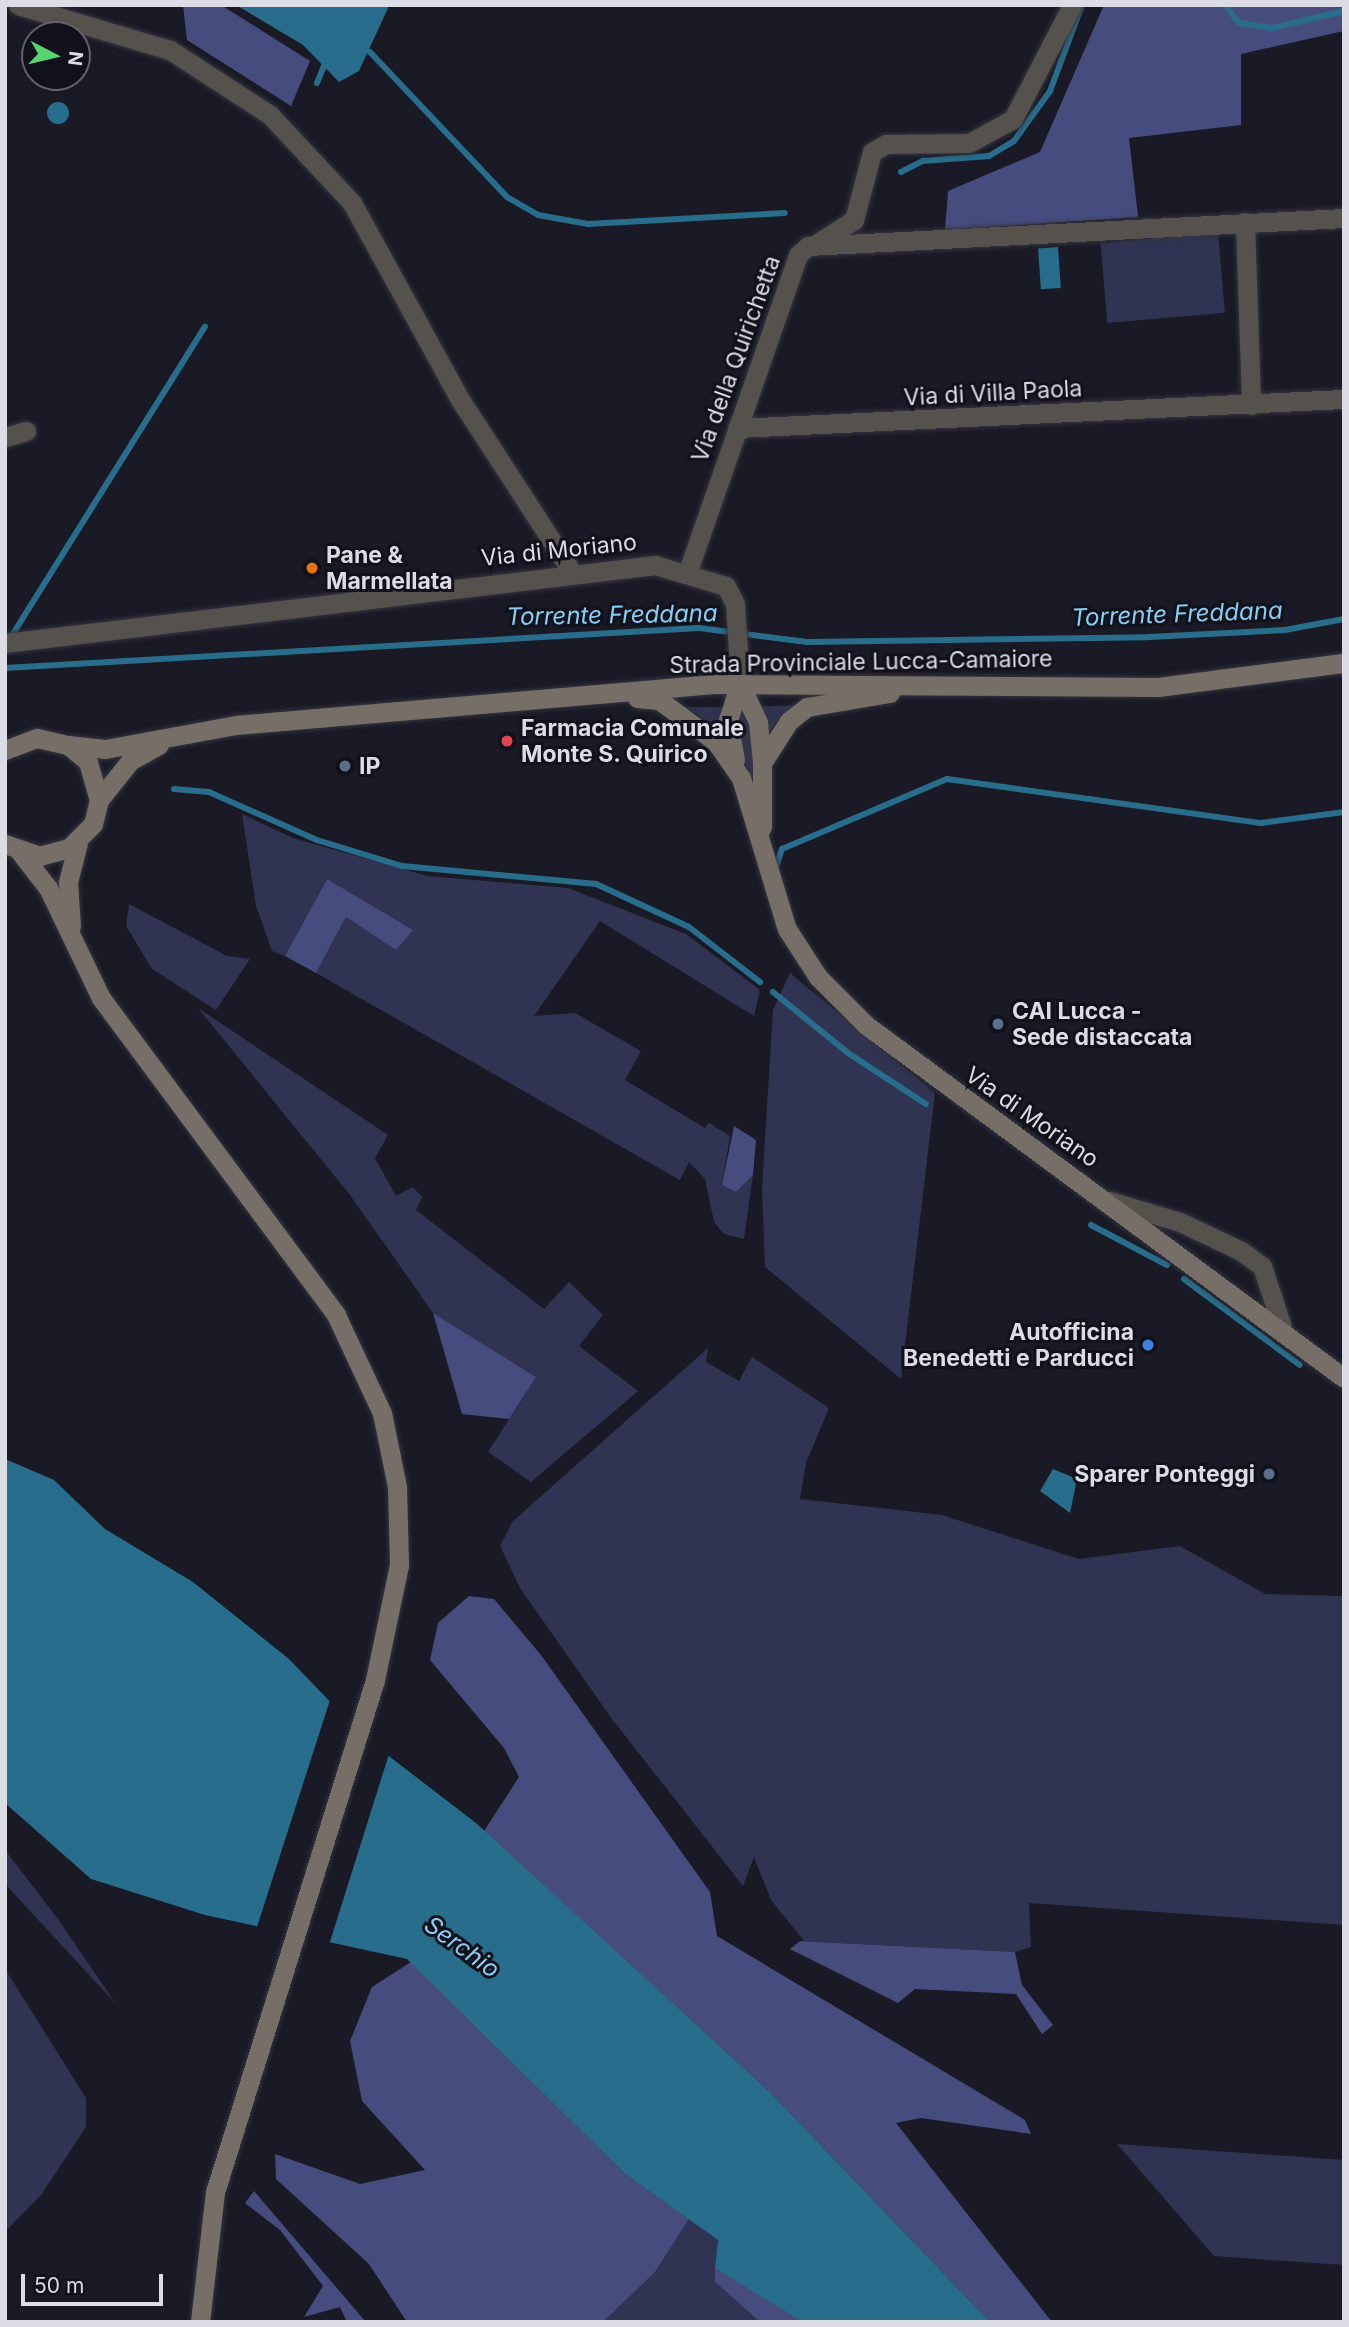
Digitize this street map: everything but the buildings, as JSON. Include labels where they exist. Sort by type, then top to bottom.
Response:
[{"type":"main road","name":"Strada Provinciale Lucca-Camaiore","points":[[26,740],[105,749],[236,725],[740,684],[946,683],[1158,687],[1344,663]]},
{"type":"main road","name":"Via di Moriano","points":[[762,763],[775,738],[807,707],[946,683]]},
{"type":"main road","name":"Via di Moriano","points":[[740,684],[758,722],[762,763],[760,842]]},
{"type":"main road","points":[[740,684],[727,733],[741,778]]},
{"type":"main road","name":"Via di Moriano","points":[[596,694],[659,700],[705,732],[741,778],[777,906],[818,977],[930,1074],[1282,1327],[1344,1378]]},
{"type":"main road","points":[[5,735],[26,740]]},
{"type":"main road","name":"Strada Provinciale Lucca-Camaiore","points":[[72,934],[68,882],[78,842],[93,824],[99,800],[130,761],[169,739]]},
{"type":"main road","points":[[5,750],[26,740]]},
{"type":"main road","points":[[68,745],[88,762],[99,800]]},
{"type":"main road","points":[[13,848],[50,855],[78,842]]},
{"type":"main road","points":[[13,848],[72,934],[100,998],[336,1315],[368,1376],[393,1451],[399,1523],[395,1595],[375,1680],[215,2192],[200,2322]]},
{"type":"street","points":[[18,5],[170,50],[270,115],[352,203],[461,401],[572,572]]},
{"type":"street","points":[[808,246],[854,220],[872,152],[886,144],[968,143],[1013,119],[1072,5]]},
{"type":"street","points":[[1251,405],[1245,222],[1344,218]]},
{"type":"street","name":"Via della Quirichetta","points":[[688,571],[798,255],[808,246],[893,245],[1245,222]]},
{"type":"street","name":"Via di Villa Paola","points":[[737,428],[1344,399]]},
{"type":"street","points":[[5,437],[26,431]]},
{"type":"street","name":"Via di Moriano","points":[[8,643],[572,572],[655,565],[688,571],[726,586],[735,604],[740,684]]},
{"type":"street","points":[[1110,1201],[1180,1222],[1252,1258],[1262,1266],[1282,1327]]},
{"type":"shaded area","points":[[183,5],[221,5],[310,61],[291,106],[187,40]]},
{"type":"shaded area","points":[[1104,5],[1344,5],[1344,31],[1241,54],[1241,125],[1129,138],[1138,217],[945,230],[948,191],[1040,152]]},
{"type":"shaded area","points":[[1218,233],[1225,313],[1107,323],[1100,243]]},
{"type":"shaded area","points":[[741,705],[754,725],[753,787],[733,720]]},
{"type":"shaded area","points":[[794,705],[778,720],[767,734],[757,707]]},
{"type":"shaded area","points":[[685,707],[724,707],[721,734],[701,717]]},
{"type":"shaded area","points":[[242,814],[293,838],[428,876],[568,888],[686,934],[760,990],[754,1016],[600,921],[534,1016],[575,1013],[641,1051],[625,1080],[705,1128],[709,1123],[730,1136],[722,1185],[736,1192],[753,1175],[744,1239],[724,1234],[714,1222],[705,1179],[689,1162],[680,1180],[316,973],[346,917],[396,949],[412,930],[327,879],[285,956],[272,951],[256,906]]},
{"type":"shaded area","points":[[327,879],[413,930],[396,950],[346,917],[316,973],[285,956]]},
{"type":"shaded area","points":[[129,904],[227,956],[250,959],[216,1010],[152,969],[126,926]]},
{"type":"shaded area","points":[[790,973],[935,1093],[901,1379],[765,1267],[762,1188],[773,1010]]},
{"type":"shaded area","points":[[198,1008],[388,1135],[375,1158],[396,1196],[413,1187],[422,1197],[416,1210],[544,1309],[569,1282],[603,1315],[579,1346],[638,1391],[531,1482],[488,1452],[536,1377],[433,1313],[350,1195]]},
{"type":"shaded area","points":[[734,1126],[756,1140],[753,1175],[736,1192],[722,1185]]},
{"type":"shaded area","points":[[433,1313],[536,1377],[509,1419],[462,1414]]},
{"type":"shaded area","points":[[708,1348],[706,1362],[739,1381],[752,1357],[829,1408],[806,1463],[800,1499],[942,1515],[1079,1559],[1180,1546],[1265,1594],[1344,1596],[1344,1925],[1029,1903],[1031,1947],[1015,1952],[804,1941],[771,1900],[754,1857],[743,1886],[612,1719],[520,1588],[500,1546],[513,1521]]},
{"type":"shaded area","points":[[469,1596],[494,1599],[541,1655],[710,1892],[717,1936],[1025,2120],[1031,2134],[921,2118],[896,2123],[1052,2322],[990,2322],[770,2092],[484,1831],[519,1777],[504,1748],[430,1660],[438,1623]]},
{"type":"shaded area","points":[[5,1850],[58,1919],[116,2004],[5,1884]]},
{"type":"shaded area","points":[[800,1941],[1015,1952],[1022,1985],[1053,2025],[1042,2034],[1016,1994],[915,1989],[898,2003],[790,1949]]},
{"type":"shaded area","points":[[411,1962],[625,2174],[689,2219],[655,2272],[603,2322],[407,2322],[369,2264],[276,2179],[275,2154],[360,2184],[425,2170],[362,2101],[350,2041],[372,1987]]},
{"type":"shaded area","points":[[5,1969],[86,2098],[86,2127],[41,2195],[5,2232]]},
{"type":"shaded area","points":[[1117,2144],[1344,2160],[1344,2265],[1214,2256]]},
{"type":"shaded area","points":[[254,2191],[365,2322],[347,2322],[340,2307],[304,2317],[323,2286],[280,2230],[245,2203]]},
{"type":"shaded area","points":[[689,2219],[718,2240],[715,2282],[760,2322],[603,2322],[655,2272]]},
{"type":"shaded area","points":[[715,2268],[791,2312],[803,2322],[760,2322],[715,2282]]},
{"type":"water","points":[[236,5],[387,5],[388,8],[359,71],[339,82],[303,45]]},
{"type":"water","points":[[58,102],[66,105],[69,113],[66,121],[58,124],[50,121],[47,113],[50,105]]},
{"type":"water","points":[[1058,247],[1061,288],[1041,289],[1038,248]]},
{"type":"water","name":"Serchio","points":[[5,1459],[54,1480],[105,1529],[193,1582],[289,1659],[364,1737],[476,1823],[770,2092],[990,2322],[803,2322],[715,2268],[718,2240],[625,2174],[407,1959],[205,1915],[91,1879],[5,1803]]},
{"type":"water","points":[[1053,1469],[1077,1479],[1070,1513],[1040,1491]]},
{"type":"pier","points":[[331,1697],[389,1754],[329,1945],[256,1930]]},
{"type":"waterway","points":[[901,172],[923,161],[989,156],[1014,141],[1050,91],[1082,5]]},
{"type":"waterway","points":[[1225,5],[1239,23],[1272,28],[1344,11]]},
{"type":"waterway","points":[[370,52],[507,197],[538,215],[588,224],[785,213]]},
{"type":"waterway","points":[[317,83],[324,66]]},
{"type":"waterway","points":[[11,637],[205,327]]},
{"type":"waterway","name":"Torrente Freddana","points":[[5,668],[699,628],[807,642],[1149,637],[1285,630],[1344,619]]},
{"type":"waterway","points":[[777,864],[782,849],[947,779],[1261,823],[1344,812]]},
{"type":"waterway","points":[[174,789],[209,792],[317,840],[402,866],[596,884],[689,927],[760,982]]},
{"type":"waterway","points":[[773,992],[848,1053],[926,1104]]},
{"type":"waterway","points":[[1091,1225],[1167,1265]]},
{"type":"waterway","points":[[1184,1279],[1300,1365]]},
{"type":"place","name":"Pane & Marmellata","points":[[312,568]]},
{"type":"place","name":"Farmacia Comunale Monte S. Quirico","points":[[507,741]]},
{"type":"place","name":"IP","points":[[345,766]]},
{"type":"place","name":"CAI Lucca - Sede distaccata","points":[[998,1024]]},
{"type":"place","name":"Autofficina Benedetti e Parducci","points":[[1148,1345]]},
{"type":"place","name":"Sparer Ponteggi","points":[[1269,1474]]}]
